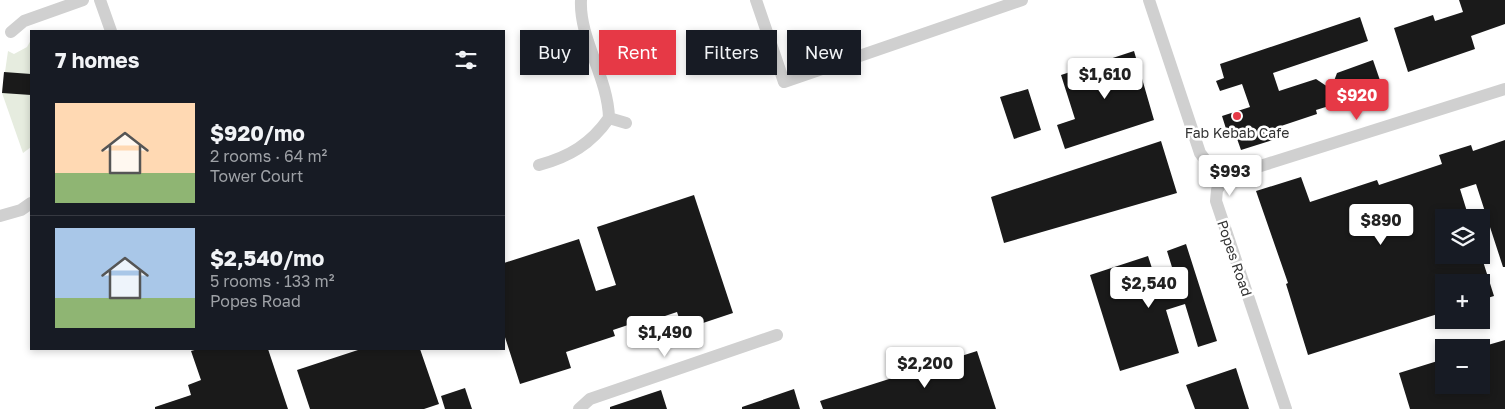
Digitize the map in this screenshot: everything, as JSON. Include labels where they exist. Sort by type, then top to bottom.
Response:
[{"type":"street","points":[[11,32],[24,21],[83,0]]},
{"type":"street","points":[[100,0],[110,30]]},
{"type":"street","points":[[539,165],[581,149],[609,118],[608,100],[582,17],[580,0]]},
{"type":"street","points":[[756,0],[784,82],[1022,0]]},
{"type":"street","points":[[1149,0],[1200,153],[1222,182],[1251,169],[1505,89]]},
{"type":"street","points":[[609,118],[626,123]]},
{"type":"street","name":"Popes Road","points":[[1222,182],[1217,190],[1216,201],[1286,409]]},
{"type":"street","points":[[0,216],[21,210],[30,204]]},
{"type":"street","points":[[579,409],[590,399],[777,335]]},
{"type":"shaded area","points":[[30,42],[30,148],[23,153],[2,93],[8,51],[14,54],[27,47]]},
{"type":"building","points":[[1459,0],[1505,0],[1505,24],[1471,36],[1475,49],[1408,72],[1394,28],[1433,15],[1435,21],[1463,12]]},
{"type":"building","points":[[1360,17],[1368,41],[1273,73],[1279,91],[1316,79],[1331,89],[1337,73],[1373,60],[1384,92],[1357,101],[1355,98],[1316,110],[1317,114],[1278,127],[1282,137],[1241,150],[1235,133],[1228,135],[1222,116],[1250,107],[1242,84],[1220,91],[1216,81],[1224,78],[1220,64]]},
{"type":"building","points":[[1134,51],[1154,120],[1065,149],[1057,125],[1075,119],[1061,75]]},
{"type":"building","points":[[4,72],[30,74],[30,95],[2,93]]},
{"type":"building","points":[[1028,89],[1041,130],[1014,139],[1000,97]]},
{"type":"building","points":[[1505,140],[1505,267],[1503,267],[1490,227],[1490,209],[1484,209],[1476,184],[1460,189],[1466,209],[1435,209],[1435,264],[1484,264],[1487,274],[1435,274],[1435,315],[1308,355],[1286,284],[1288,283],[1256,191],[1301,177],[1310,202],[1377,180],[1379,185],[1442,164],[1439,155],[1471,145],[1473,151]]},
{"type":"building","points":[[1161,141],[1177,193],[1004,243],[991,197]]},
{"type":"building","points":[[694,195],[733,313],[685,329],[682,317],[679,318],[677,312],[638,325],[637,322],[613,330],[615,336],[566,352],[571,368],[520,384],[505,337],[505,263],[579,239],[596,291],[616,285],[597,227]]},
{"type":"building","points":[[1186,244],[1217,341],[1198,347],[1185,304],[1166,310],[1179,353],[1120,371],[1090,275],[1148,256],[1162,299],[1180,293],[1167,251]]},
{"type":"building","points":[[1490,283],[1494,296],[1490,297]]},
{"type":"building","points":[[1505,340],[1505,409],[1410,409],[1399,373],[1435,362],[1435,394],[1490,394],[1490,344]]},
{"type":"building","points":[[268,350],[288,409],[155,409],[155,407],[191,395],[188,385],[201,380],[191,351]]},
{"type":"building","points":[[358,350],[420,350],[439,404],[424,409],[310,409],[297,370]]},
{"type":"building","points":[[977,351],[996,409],[823,409],[820,401]]},
{"type":"building","points":[[1236,368],[1249,409],[1195,409],[1186,385]]},
{"type":"building","points":[[465,388],[472,409],[445,409],[441,396]]},
{"type":"building","points":[[794,389],[800,409],[742,409],[742,407]]},
{"type":"building","points":[[661,390],[667,409],[610,409],[610,407]]},
{"type":"place","name":"Fab Kebab Cafe","points":[[1237,116]]}]
